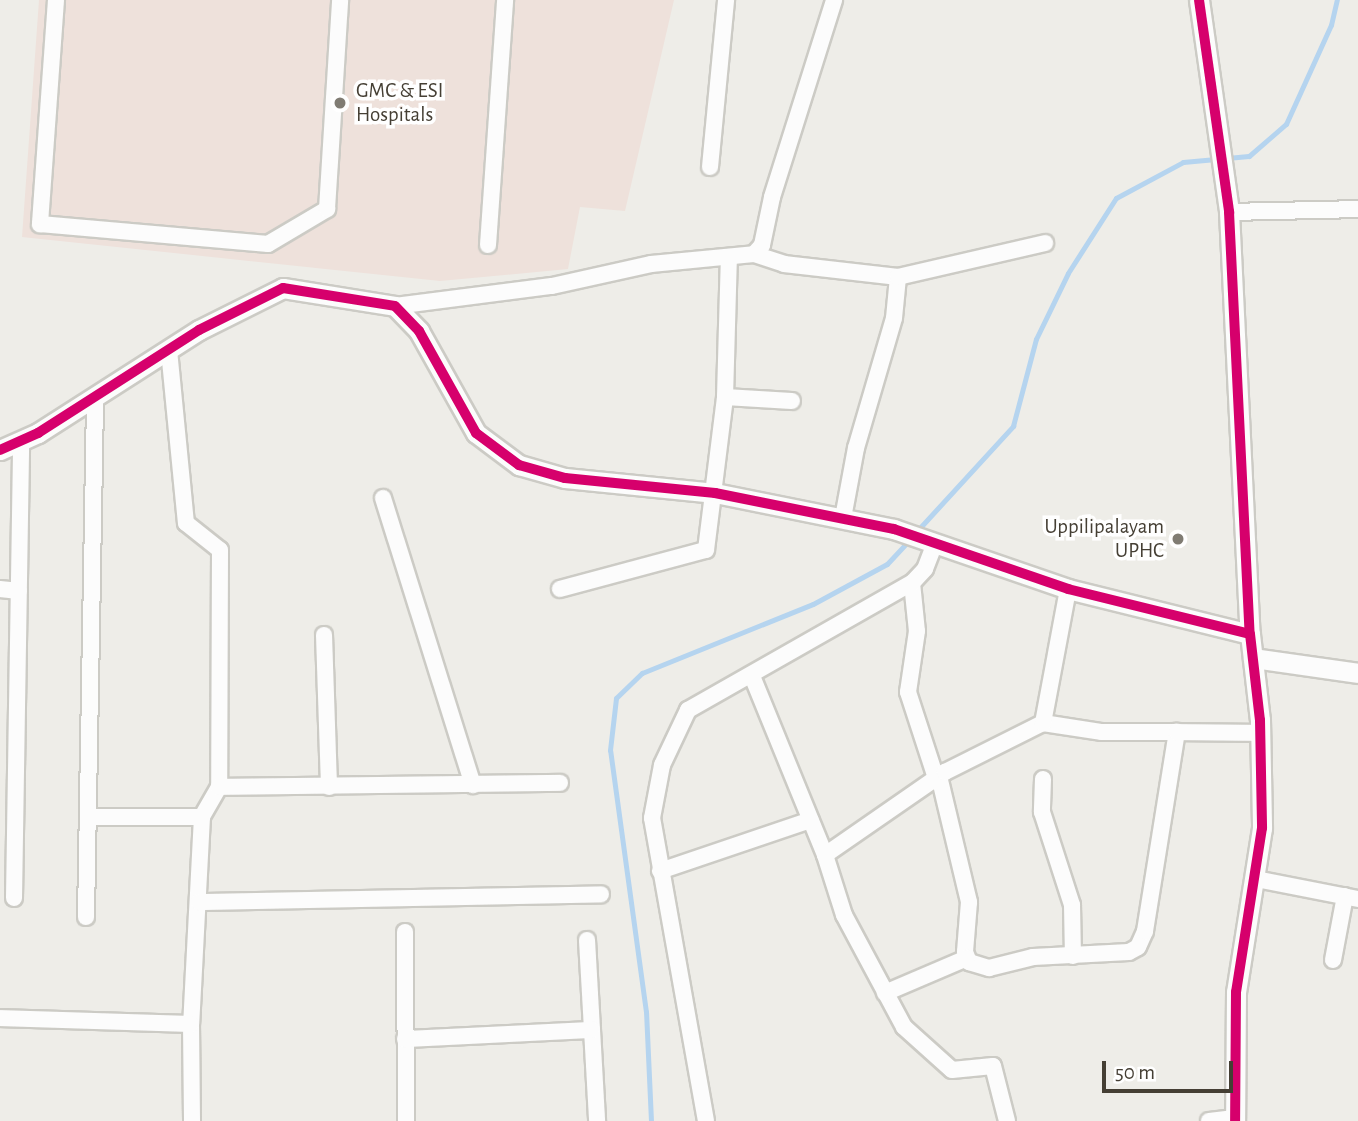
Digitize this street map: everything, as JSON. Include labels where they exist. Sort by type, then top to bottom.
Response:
[{"type":"street","points":[[55,0],[40,224],[268,244],[327,209],[340,0]]},
{"type":"street","points":[[488,245],[505,0]]},
{"type":"street","points":[[710,166],[726,0]]},
{"type":"street","points":[[754,254],[762,245],[772,197],[834,0]]},
{"type":"street","points":[[1199,0],[1218,116],[1228,212],[1250,634],[1260,733],[1262,828],[1236,992],[1235,1120],[1209,1121]]},
{"type":"street","points":[[1228,212],[1358,209]]},
{"type":"street","points":[[0,450],[21,443],[199,330],[283,288],[395,306],[552,286],[651,264],[754,254],[784,264],[898,277],[1045,243]]},
{"type":"street","points":[[560,589],[706,550],[725,397],[729,257]]},
{"type":"street","points":[[843,518],[856,448],[894,318],[898,277]]},
{"type":"street","points":[[395,306],[419,331],[476,432],[496,452],[519,464],[565,478],[715,493],[843,518],[929,541],[1068,589],[1250,634]]},
{"type":"street","points":[[169,350],[186,523],[219,550],[219,787],[202,817],[191,1024],[192,1121]]},
{"type":"street","points":[[725,397],[792,401]]},
{"type":"street","points":[[86,917],[95,398]]},
{"type":"street","points":[[14,898],[8,835],[17,718],[21,443]]},
{"type":"street","points":[[383,498],[472,785]]},
{"type":"street","points":[[706,1121],[652,818],[662,765],[688,710],[912,583],[925,569],[929,541]]},
{"type":"street","points":[[912,583],[917,631],[908,692],[938,777],[969,902],[967,958],[977,968],[989,968],[1033,957],[1073,956],[1138,947],[1145,931],[1163,838],[1177,732]]},
{"type":"street","points":[[0,589],[19,591]]},
{"type":"street","points":[[1043,723],[1068,589]]},
{"type":"street","points":[[324,635],[329,788]]},
{"type":"street","points":[[1253,658],[1358,673]]},
{"type":"street","points":[[752,676],[825,855],[844,915],[904,1027],[952,1070],[993,1066],[1007,1121]]},
{"type":"street","points":[[0,717],[17,718]]},
{"type":"street","points":[[825,855],[938,777],[1043,723],[1102,732],[1260,733]]},
{"type":"street","points":[[1043,779],[1042,812],[1072,905],[1073,956]]},
{"type":"street","points":[[219,787],[329,788],[561,783]]},
{"type":"street","points":[[88,817],[202,817]]},
{"type":"street","points":[[660,870],[811,820]]},
{"type":"street","points":[[1256,879],[1352,897],[1333,960]]},
{"type":"street","points":[[199,902],[601,894]]},
{"type":"street","points":[[405,932],[406,1121]]},
{"type":"street","points":[[587,940],[597,1121]]},
{"type":"street","points":[[885,993],[967,958]]},
{"type":"street","points":[[0,1018],[191,1024]]},
{"type":"street","points":[[405,1039],[592,1030]]},
{"type":"shaded area","name":"GMC & ESI Hospitals","points":[[39,0],[674,0],[625,211],[580,207],[568,269],[440,281],[22,237]]},
{"type":"waterway","points":[[916,532],[1013,426],[1036,339],[1068,273],[1116,198],[1183,162],[1249,156],[1286,124],[1331,25],[1337,0]]},
{"type":"waterway","points":[[651,1121],[646,1012],[610,750],[616,698],[642,673],[813,604],[887,564],[910,539]]},
{"type":"cycle path","points":[[1199,0],[1229,212],[1250,634],[1260,720],[1262,828],[1236,992],[1235,1121]]},
{"type":"cycle path","points":[[0,450],[38,433],[199,330],[283,288],[395,306],[419,331],[476,433],[519,465],[565,478],[715,493],[894,529],[1068,589],[1250,634]]},
{"type":"place","name":"GMC & ESI Hospitals","points":[[340,103]]},
{"type":"place","name":"Uppilipalayam UPHC","points":[[1178,539]]}]
